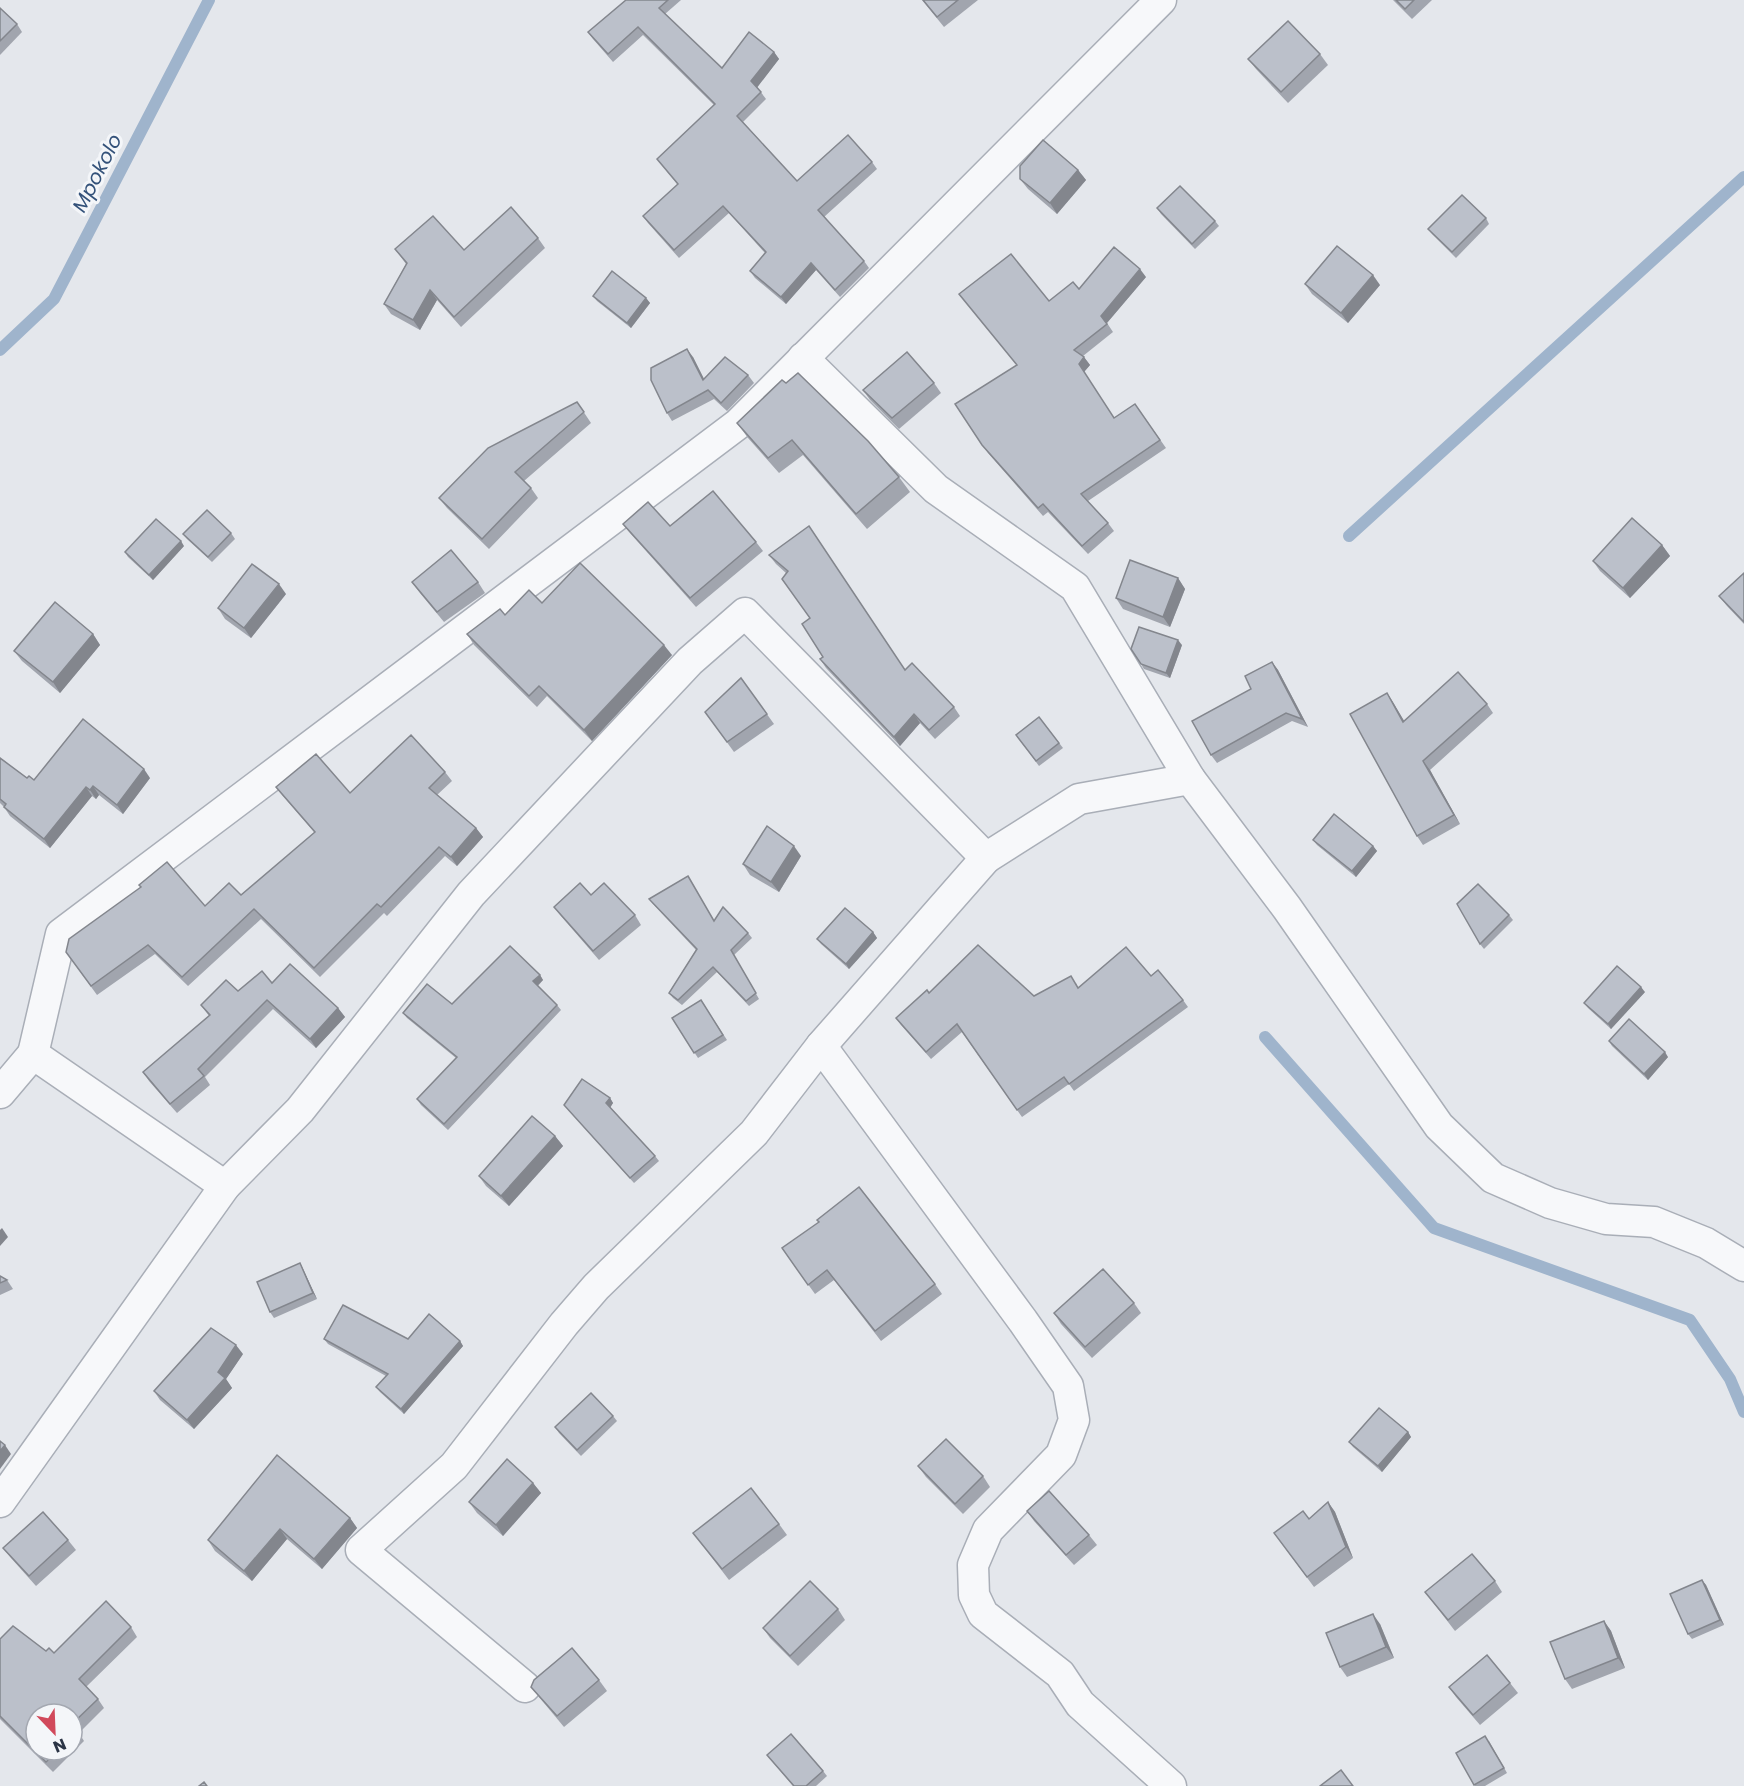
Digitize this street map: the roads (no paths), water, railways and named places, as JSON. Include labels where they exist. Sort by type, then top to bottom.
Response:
[{"type":"street","points":[[0,1093],[33,1054],[61,934],[738,424],[1161,0]]},
{"type":"street","points":[[803,358],[936,489],[1075,587],[1190,779],[1287,908],[1439,1126],[1493,1178],[1550,1203],[1606,1219],[1654,1222],[1706,1243],[1744,1266]]},
{"type":"street","points":[[0,1502],[225,1186],[300,1110],[471,894],[690,661],[745,613],[986,858]]},
{"type":"street","points":[[525,1687],[361,1550],[454,1466],[564,1324],[596,1287],[754,1133],[821,1046],[986,858],[1079,799],[1190,779]]},
{"type":"street","points":[[821,1046],[1023,1320],[1068,1386],[1074,1420],[1061,1455],[988,1530],[973,1565],[974,1595],[983,1614],[1060,1674],[1080,1704],[1171,1786]]},
{"type":"street","points":[[33,1054],[225,1186]]},
{"type":"waterway","name":"Mpokolo","points":[[0,350],[54,299],[209,0]]},
{"type":"waterway","points":[[1349,536],[1744,177]]},
{"type":"waterway","points":[[1265,1037],[1434,1228],[1690,1320],[1730,1379],[1744,1412]]}]
